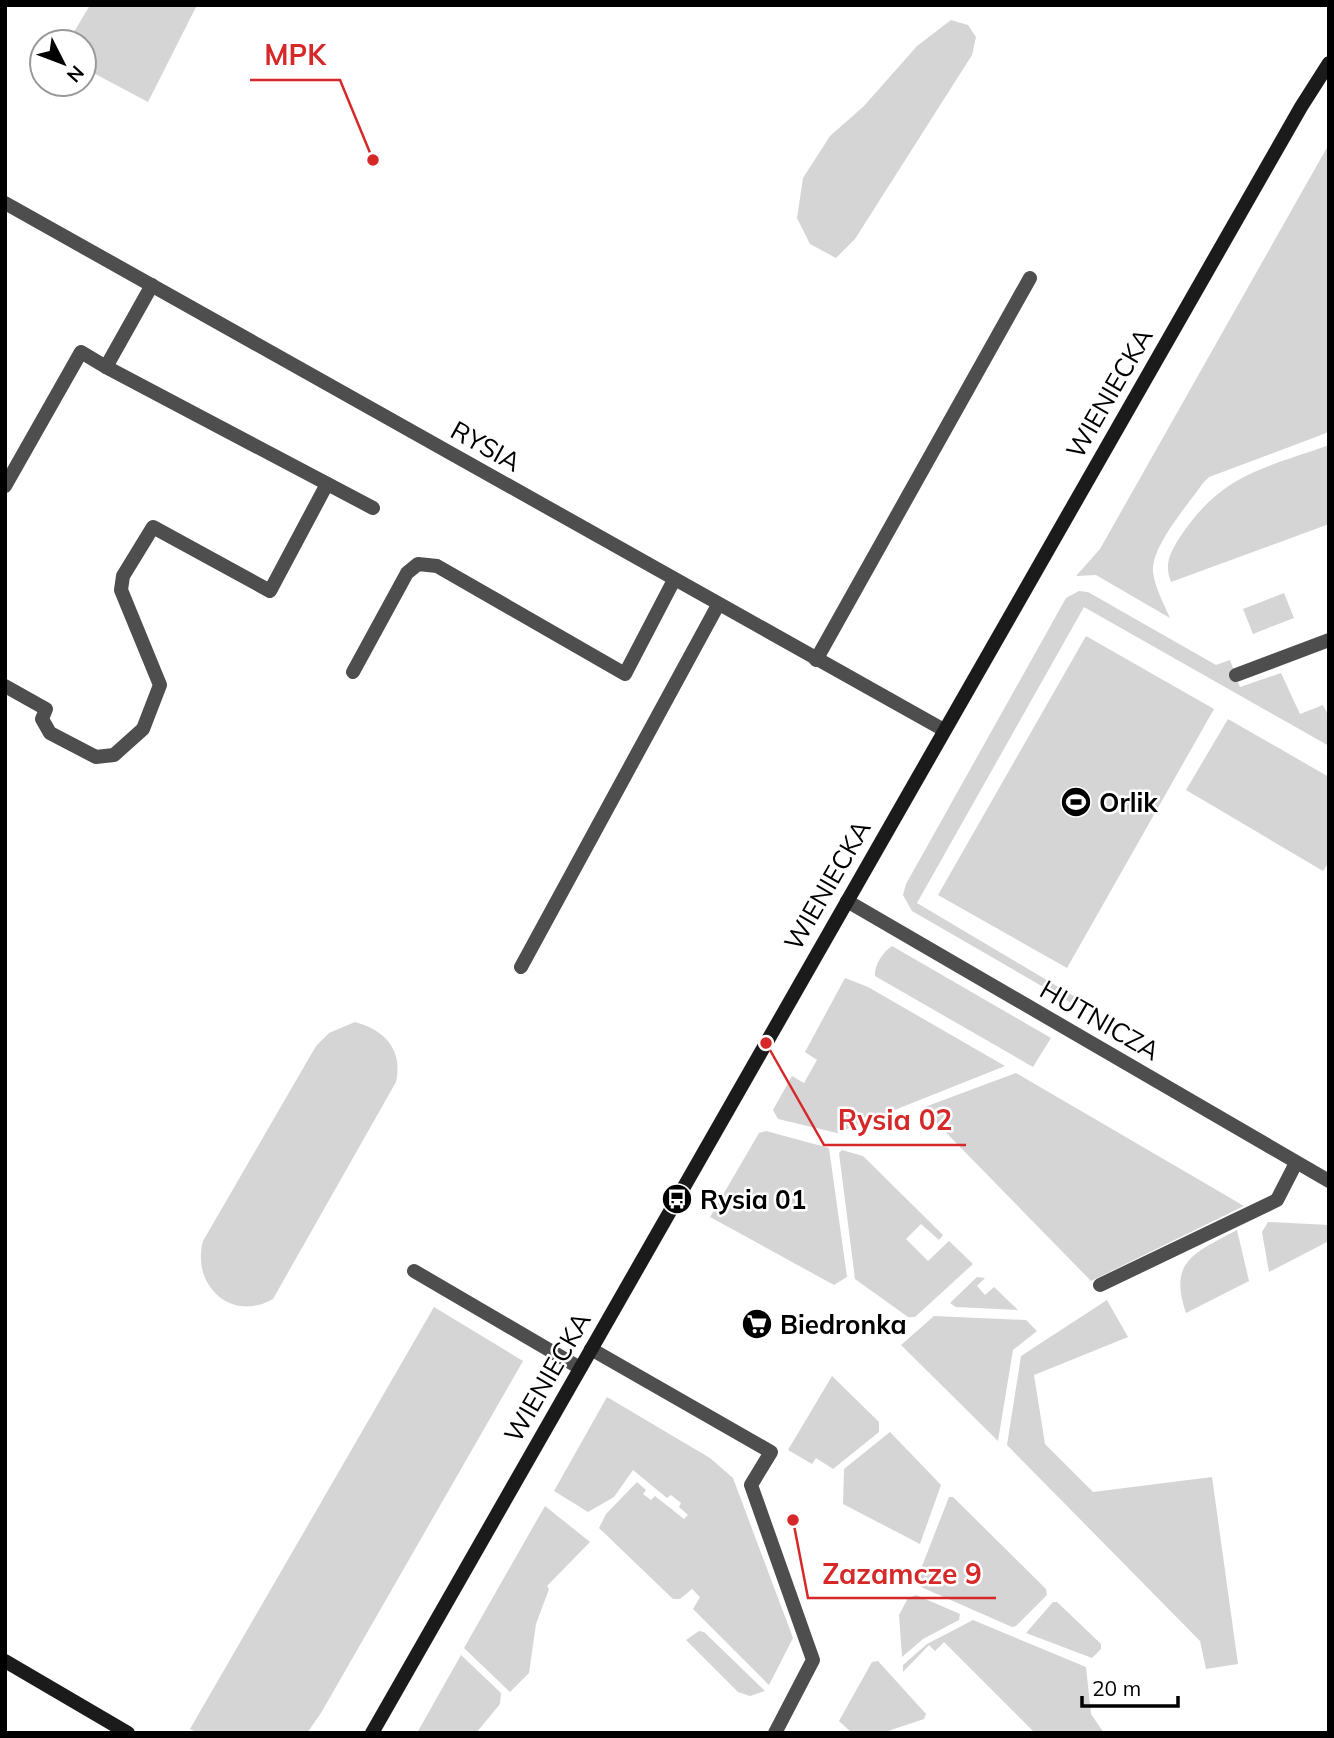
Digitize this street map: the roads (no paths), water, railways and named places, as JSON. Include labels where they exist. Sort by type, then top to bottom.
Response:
[{"type":"street","name":"WIENIECKA","points":[[372,1733],[1294,119],[1329,63]]},
{"type":"street","name":"RYSIA","points":[[5,203],[944,730]]},
{"type":"street","points":[[816,660],[1030,278]]},
{"type":"street","points":[[106,368],[152,285]]},
{"type":"street","points":[[5,486],[81,352],[106,368],[373,508]]},
{"type":"street","points":[[5,686],[46,709],[43,719],[50,733],[96,757],[114,755],[143,729],[160,685],[121,590],[123,576],[153,527],[270,591],[327,484]]},
{"type":"street","points":[[353,672],[407,573],[418,564],[437,566],[625,674],[674,580]]},
{"type":"street","points":[[521,967],[718,605]]},
{"type":"street","points":[[1236,675],[1329,640]]},
{"type":"street","name":"HUTNICZA","points":[[847,901],[1329,1181]]},
{"type":"street","points":[[1100,1286],[1278,1200],[1296,1163]]},
{"type":"street","points":[[414,1271],[580,1368]]},
{"type":"street","points":[[592,1349],[771,1452],[751,1485],[813,1660],[775,1733]]},
{"type":"street","points":[[5,1661],[128,1733]]},
{"type":"place","name":"MPK","points":[[373,160]]},
{"type":"place","name":"Orlik","points":[[1076,802]]},
{"type":"place","name":"Rysia 02","points":[[766,1043]]},
{"type":"place","name":"Rysia 01","points":[[677,1199]]},
{"type":"place","name":"Biedronka","points":[[757,1324]]},
{"type":"place","name":"Zazamcze 9","points":[[793,1520]]}]
